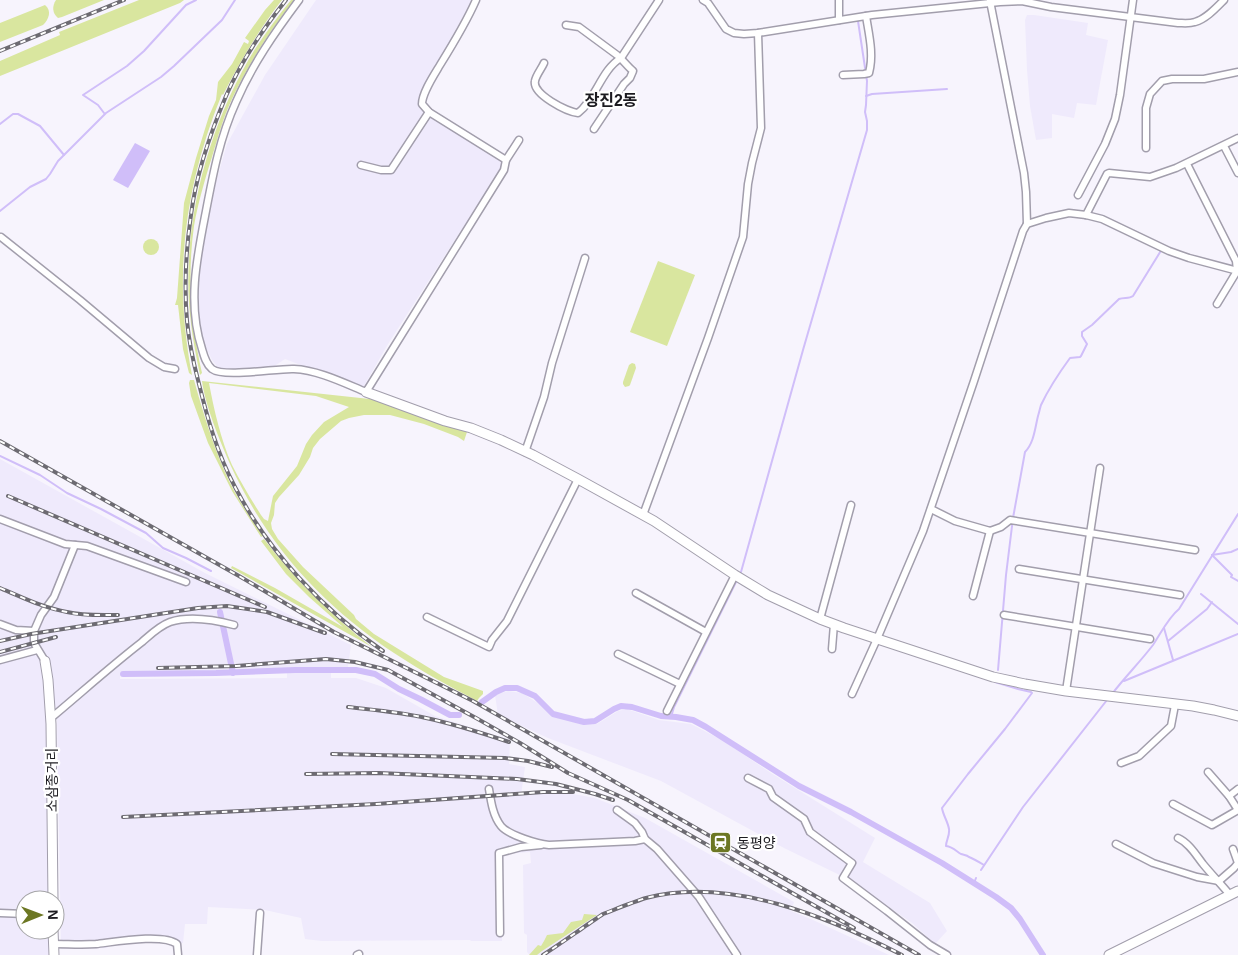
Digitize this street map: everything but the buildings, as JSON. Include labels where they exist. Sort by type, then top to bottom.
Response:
[{"type":"street","points":[[299,0],[277,30],[250,74],[231,113],[213,170],[196,266],[194,308],[200,344],[211,368],[216,371],[252,372],[294,368],[308,370],[501,440],[643,515],[768,595],[820,619],[877,639],[993,677],[1025,684],[1214,710],[1238,716]]},
{"type":"street","points":[[476,0],[431,81],[422,104],[429,112],[506,160]]},
{"type":"street","points":[[544,63],[535,80],[538,92],[572,112],[578,113],[585,107],[608,70],[621,58],[659,0]]},
{"type":"street","points":[[703,0],[708,3],[726,29],[734,33],[744,34],[866,16],[990,2],[1022,1],[1051,7],[1178,23],[1196,22],[1224,0]]},
{"type":"street","points":[[839,0],[839,20]]},
{"type":"street","points":[[1078,195],[1105,144],[1115,119],[1133,0]]},
{"type":"street","points":[[852,694],[923,532],[1026,224],[1024,173],[990,2]]},
{"type":"street","points":[[843,75],[869,73],[871,55],[866,16]]},
{"type":"street","points":[[566,25],[580,27],[621,58],[633,71],[594,129]]},
{"type":"street","points":[[643,515],[743,237],[748,184],[761,128],[758,33]]},
{"type":"street","points":[[1146,148],[1146,108],[1150,94],[1162,81],[1172,79],[1204,79],[1238,72]]},
{"type":"street","points":[[361,166],[391,170],[429,112]]},
{"type":"street","points":[[1086,215],[1107,174],[1150,177],[1186,164],[1238,138]]},
{"type":"street","points":[[366,392],[504,170],[506,160],[519,140]]},
{"type":"street","points":[[1224,146],[1238,173]]},
{"type":"street","points":[[1186,164],[1228,244],[1238,271],[1217,304]]},
{"type":"street","points":[[1026,224],[1069,213],[1086,215],[1102,219],[1169,251],[1238,271]]},
{"type":"street","points":[[1,238],[80,300],[149,358],[164,367],[175,369]]},
{"type":"street","points":[[525,452],[544,398],[552,363],[585,258]]},
{"type":"street","points":[[1066,691],[1100,468]]},
{"type":"street","points":[[427,617],[489,647],[492,640],[507,621],[578,479]]},
{"type":"street","points":[[820,619],[851,505]]},
{"type":"street","points":[[931,509],[955,522],[990,531],[1001,527],[1010,520],[1195,550]]},
{"type":"street","points":[[0,519],[65,544],[87,546],[186,582]]},
{"type":"street","points":[[973,596],[990,531]]},
{"type":"street","points":[[45,661],[34,643],[34,631],[41,615],[54,597],[75,545]]},
{"type":"street","points":[[1019,570],[1180,595]]},
{"type":"street","points":[[667,711],[735,575]]},
{"type":"street","points":[[636,593],[706,632]]},
{"type":"street","points":[[1004,614],[1150,638]]},
{"type":"street","points":[[51,718],[92,685],[120,659],[167,623],[193,620],[234,625]]},
{"type":"street","points":[[0,624],[16,630],[34,631]]},
{"type":"street","points":[[832,649],[834,624]]},
{"type":"street","points":[[0,660],[38,650]]},
{"type":"street","points":[[618,654],[680,684]]},
{"type":"street","name":"소삼종거리","points":[[45,661],[51,718],[53,890]]},
{"type":"street","points":[[1121,763],[1139,756],[1171,726],[1175,705]]},
{"type":"street","points":[[1173,804],[1212,825],[1238,810],[1229,796],[1208,772]]},
{"type":"street","points":[[748,778],[769,789],[773,797],[804,819],[810,832],[852,863],[843,878],[930,945],[947,955]]},
{"type":"street","points":[[488,789],[492,810],[500,826],[519,836],[543,844],[635,841],[645,839]]},
{"type":"street","points":[[1229,796],[1238,789]]},
{"type":"street","points":[[617,810],[635,823],[645,839],[657,849],[699,897],[737,955]]},
{"type":"street","points":[[1109,955],[1234,893],[1209,871],[1185,841],[1178,838]]},
{"type":"street","points":[[500,933],[499,853],[543,844]]},
{"type":"street","points":[[1116,844],[1153,863],[1197,877],[1219,881]]},
{"type":"street","points":[[1219,881],[1238,863],[1233,849]]},
{"type":"street","points":[[0,913],[15,914]]},
{"type":"street","points":[[257,955],[260,913]]},
{"type":"street","points":[[54,944],[94,944],[138,939],[158,939],[174,941],[177,944],[178,955]]},
{"type":"street","points":[[54,940],[54,955]]},
{"type":"shaded area","points":[[316,0],[472,0],[418,99],[419,108],[501,158],[502,162],[502,167],[361,388],[285,359],[273,367],[261,369],[219,369],[204,344],[199,320],[197,281],[201,252],[216,182],[227,144],[265,75]]},
{"type":"shaded area","points":[[1027,15],[1088,23],[1086,35],[1108,40],[1096,105],[1077,103],[1074,118],[1052,114],[1052,138],[1036,140],[1030,106],[1027,70],[1025,20]]},
{"type":"shaded area","points":[[135,143],[150,151],[128,188],[113,180]]},
{"type":"shaded area","points":[[0,459],[205,573],[351,645],[348,667],[120,672],[120,679],[287,678],[287,673],[331,672],[331,678],[356,678],[386,688],[435,716],[510,740],[509,764],[525,767],[521,795],[573,794],[595,798],[645,818],[794,902],[791,911],[889,955],[530,955],[527,952],[527,935],[524,933],[523,865],[531,863],[530,852],[504,854],[500,859],[502,941],[322,941],[305,939],[301,918],[265,910],[208,907],[207,924],[185,924],[183,943],[171,944],[160,941],[111,944],[107,948],[61,949],[61,940],[65,940],[65,890],[60,890],[57,719],[46,720],[48,890],[15,890],[15,940],[49,940],[50,955],[0,955]]},
{"type":"shaded area","points":[[508,691],[522,693],[554,716],[583,724],[597,724],[618,711],[627,709],[659,720],[691,724],[722,740],[875,838],[863,862],[930,903],[947,931],[935,944],[912,923],[850,880],[784,848],[661,781],[548,738],[498,715],[495,695]]},
{"type":"green space","points":[[56,0],[104,0],[58,18],[53,9]]},
{"type":"green space","points":[[139,0],[184,0],[0,76],[0,61],[60,35],[59,32]]},
{"type":"green space","points":[[274,0],[282,0],[258,34],[222,94],[209,129],[191,198],[183,268],[183,303],[192,375],[189,373],[183,349],[178,305],[175,305],[184,203],[209,116],[216,100],[218,82],[232,64],[244,42],[248,44],[249,41],[245,38]]},
{"type":"green space","points":[[291,0],[294,0],[260,48],[232,99],[221,128],[200,200],[192,245],[191,300],[195,337],[202,373],[200,375],[191,323],[188,281],[194,212],[202,177],[211,143],[238,79],[259,43]]},
{"type":"green space","points":[[45,5],[49,15],[43,25],[0,42],[0,23]]},
{"type":"green space","points":[[148,239],[154,239],[159,244],[157,253],[148,255],[143,250],[143,244]]},
{"type":"green space","points":[[658,261],[695,275],[667,346],[630,332]]},
{"type":"green space","points":[[635,364],[636,368],[630,385],[625,387],[623,382],[629,365]]},
{"type":"green space","points":[[190,380],[194,380],[208,427],[225,472],[242,505],[263,536],[261,537],[232,491],[208,443],[191,396]]},
{"type":"green space","points":[[202,381],[379,400],[467,432],[464,441],[424,424],[390,415],[364,415],[341,421],[320,439],[313,448],[299,475],[279,497],[275,503],[271,523],[278,539],[303,567],[356,619],[374,634],[444,677],[483,691],[483,694],[477,701],[414,666],[368,634],[320,593],[298,570],[261,521],[245,493],[230,464]],"holes":[[[209,383],[316,396],[349,407],[324,422],[312,435],[297,466],[273,496],[268,521],[261,515],[232,465],[218,425]]]},
{"type":"green space","points":[[264,539],[315,597],[342,623],[372,647],[231,568],[232,566],[275,588],[343,627],[286,574],[261,541]]},
{"type":"green space","points":[[584,914],[597,915],[537,955],[529,955],[538,945],[541,946],[547,935],[563,933],[571,922],[582,920]]},
{"type":"waterway","points":[[104,113],[98,105],[83,95],[127,66],[144,51],[186,5],[196,0]]},
{"type":"waterway","points":[[0,211],[30,187],[46,179],[58,161],[106,113],[161,77],[174,66],[222,20],[235,0]]},
{"type":"waterway","points":[[741,572],[867,130],[865,112],[867,81],[858,21]]},
{"type":"waterway","points":[[866,96],[947,89]]},
{"type":"waterway","points":[[0,124],[13,114],[18,114],[40,126],[64,155]]},
{"type":"waterway","points":[[998,670],[1013,518],[1025,452],[1032,440],[1041,405],[1054,381],[1070,358],[1081,356],[1087,344],[1082,336],[1082,332],[1119,299],[1133,296],[1162,249]]},
{"type":"waterway","points":[[0,456],[40,475],[67,493],[146,533],[163,548],[211,571]]},
{"type":"waterway","points":[[1112,694],[1153,645],[1168,621],[1179,609],[1238,514]]},
{"type":"waterway","points":[[1212,555],[1238,549]]},
{"type":"waterway","points":[[1212,555],[1232,575],[1231,577],[1238,581]]},
{"type":"waterway","points":[[671,717],[674,707],[736,582]]},
{"type":"waterway","points":[[1201,594],[1238,624]]},
{"type":"waterway","points":[[1168,641],[1207,609],[1212,602]]},
{"type":"waterway","points":[[220,612],[233,673]]},
{"type":"waterway","points":[[1164,628],[1173,660]]},
{"type":"waterway","points":[[1124,681],[1238,634]]},
{"type":"waterway","points":[[123,674],[356,670],[375,674],[399,689],[450,715],[459,715]]},
{"type":"waterway","points":[[984,865],[946,846],[949,829],[942,808],[1032,693],[995,682]]},
{"type":"waterway","points":[[482,702],[505,688],[517,688],[535,696],[553,714],[584,722],[595,721],[621,706],[632,707],[661,716],[693,720],[799,786],[851,812],[942,863],[996,897],[1011,908],[1020,919],[1043,955]]},
{"type":"waterway","points":[[981,870],[1023,807],[1107,700]]},
{"type":"waterway","points":[[974,883],[976,878]]},
{"type":"railway","points":[[0,51],[124,0]]},
{"type":"railway","points":[[286,0],[238,70],[220,110],[204,154],[193,200],[186,268],[187,321],[191,351],[213,435],[223,461],[248,511],[299,578],[339,617],[383,651]]},
{"type":"railway","points":[[0,441],[334,632],[473,701],[919,955]]},
{"type":"railway","points":[[8,496],[265,607]]},
{"type":"railway","points":[[0,588],[58,610],[86,615],[118,615]]},
{"type":"railway","points":[[0,641],[31,634],[198,608],[227,606],[267,612],[325,633]]},
{"type":"railway","points":[[0,652],[56,637]]},
{"type":"railway","points":[[158,668],[236,666],[326,659],[355,662],[388,670],[520,743],[568,773],[628,800],[854,928]]},
{"type":"railway","points":[[348,707],[426,718],[509,742]]},
{"type":"railway","points":[[332,754],[505,758],[552,767]]},
{"type":"railway","points":[[306,774],[379,773],[517,779],[556,784],[613,800]]},
{"type":"railway","points":[[123,817],[376,804],[543,792],[573,792]]},
{"type":"railway","points":[[543,955],[603,914],[646,898],[678,893],[711,892],[744,896],[811,914],[902,955]]},
{"type":"place","name":"동평양","points":[[721,843]]},
{"type":"district","name":"장진2동","points":[[611,100]]}]
